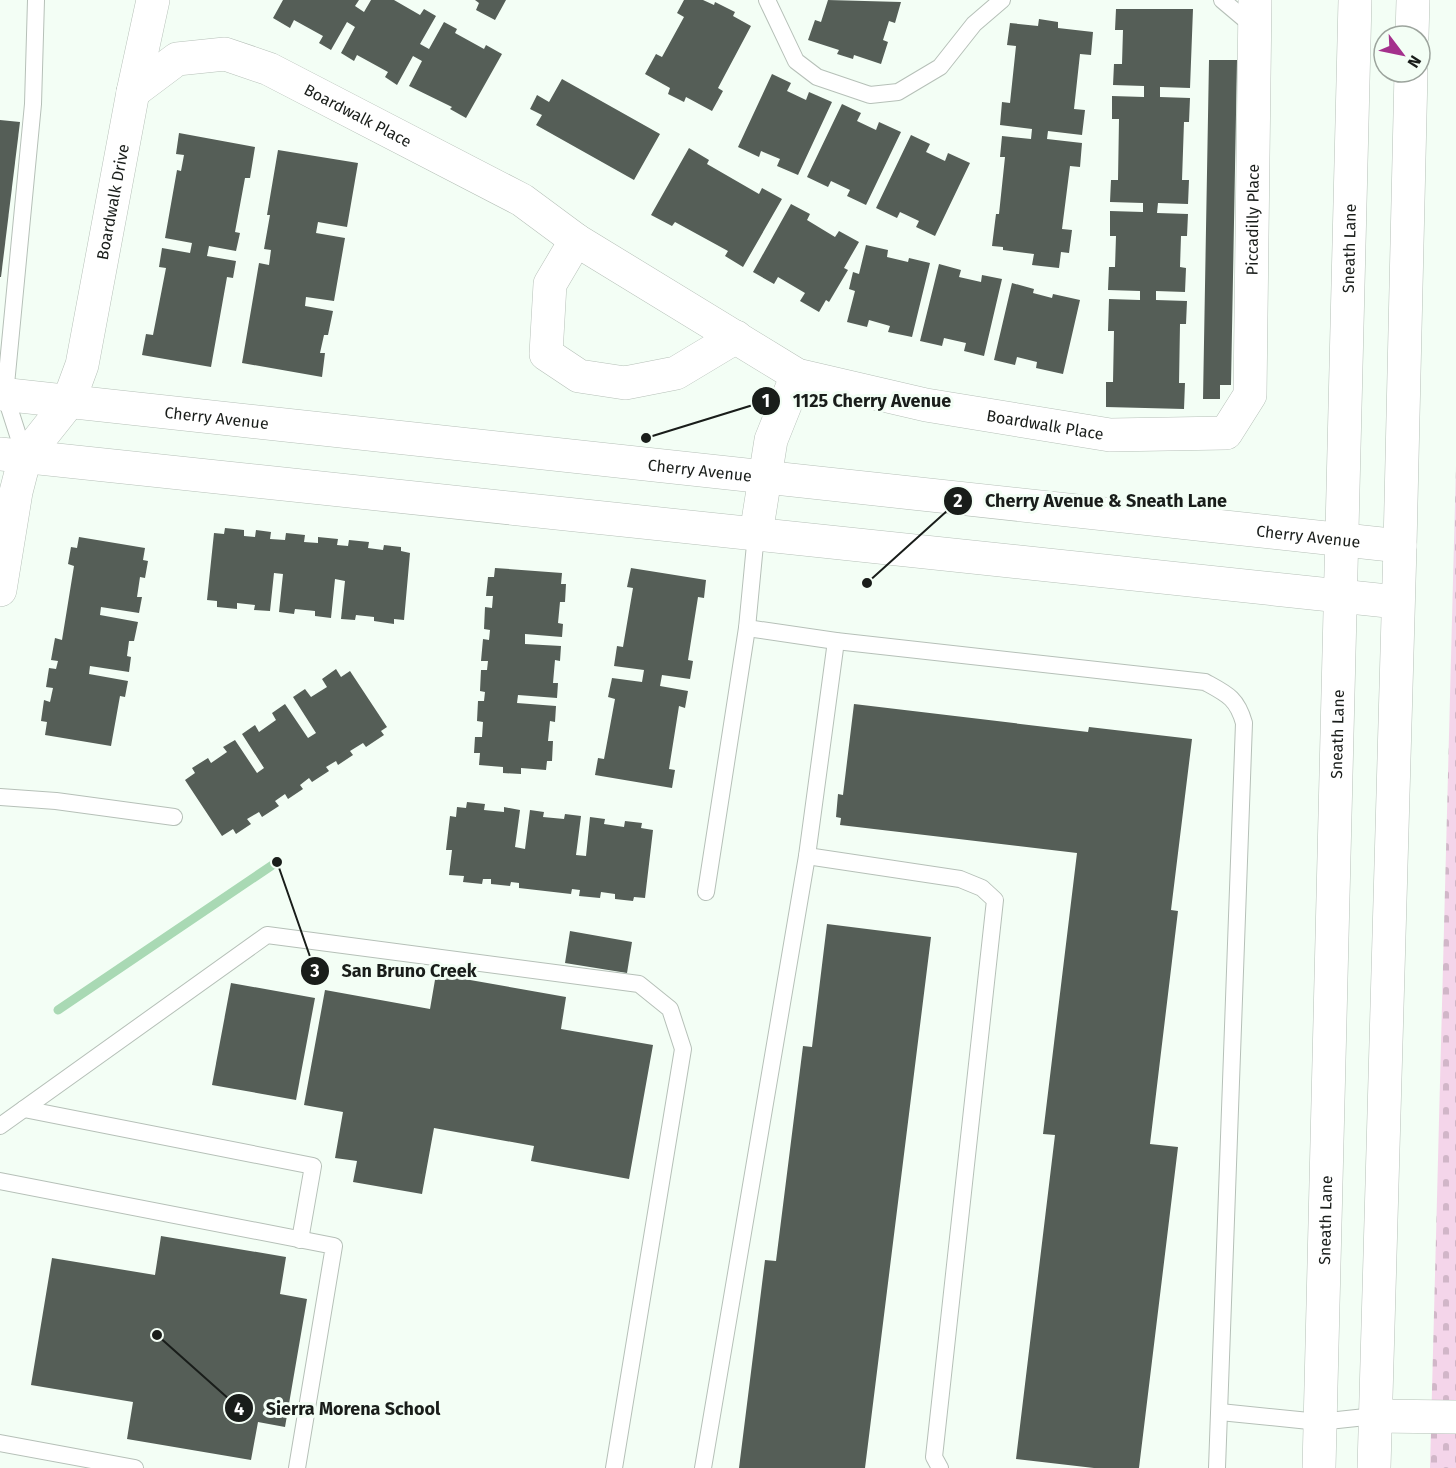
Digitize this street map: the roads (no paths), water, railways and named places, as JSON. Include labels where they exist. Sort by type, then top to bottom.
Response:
[{"type":"street","name":"Boardwalk Drive","points":[[13,456],[68,403],[82,365],[133,92],[153,0]]},
{"type":"street","name":"Sneath Lane","points":[[1319,1468],[1355,0]]},
{"type":"street","points":[[1412,24],[1413,0]]},
{"type":"street","name":"Piccadilly Place","points":[[1226,433],[1250,395],[1255,14]]},
{"type":"street","name":"Boardwalk Place","points":[[133,92],[177,58],[225,54],[269,69],[522,200],[576,240],[797,375],[926,405],[1110,435],[1226,433]]},
{"type":"street","points":[[1374,1468],[1411,84]]},
{"type":"street","points":[[576,240],[550,284],[546,354],[579,376],[625,383],[676,373],[736,338]]},
{"type":"street","points":[[756,534],[771,440],[797,375]]},
{"type":"street","name":"Cherry Avenue","points":[[2,395],[1400,546]]},
{"type":"street","points":[[0,590],[16,492],[13,456],[1398,602]]},
{"type":"street","points":[[1375,1416],[1456,1418]]},
{"type":"lane","points":[[13,456],[2,395],[33,104],[36,0]]},
{"type":"lane","points":[[767,0],[796,61],[817,77],[870,95],[898,92],[940,68],[974,24],[1002,0]]},
{"type":"lane","points":[[1222,0],[1255,14]]},
{"type":"lane","points":[[706,892],[747,628],[756,534]]},
{"type":"lane","points":[[747,628],[836,641],[1205,682],[1226,693],[1240,707],[1244,723],[1217,1468]]},
{"type":"lane","points":[[703,1468],[807,856],[836,641]]},
{"type":"lane","points":[[0,797],[56,801],[174,817]]},
{"type":"lane","points":[[807,856],[960,879],[982,888],[995,900],[934,1457],[940,1468]]},
{"type":"lane","points":[[0,1126],[267,935],[639,984],[670,1009],[683,1049],[614,1468]]},
{"type":"lane","points":[[24,1109],[313,1166],[300,1240]]},
{"type":"lane","points":[[0,1181],[334,1246],[297,1468]]},
{"type":"lane","points":[[1220,1412],[1319,1422],[1375,1416]]},
{"type":"lane","points":[[0,1443],[135,1468]]},
{"type":"waterway","points":[[58,1010],[277,862]]},
{"type":"place","name":"1125 Cherry Avenue","points":[[646,438]]},
{"type":"place","name":"Cherry Avenue & Sneath Lane","points":[[867,583]]},
{"type":"place","name":"San Bruno Creek","points":[[277,862]]},
{"type":"place","name":"Sierra Morena School","points":[[157,1335]]}]
